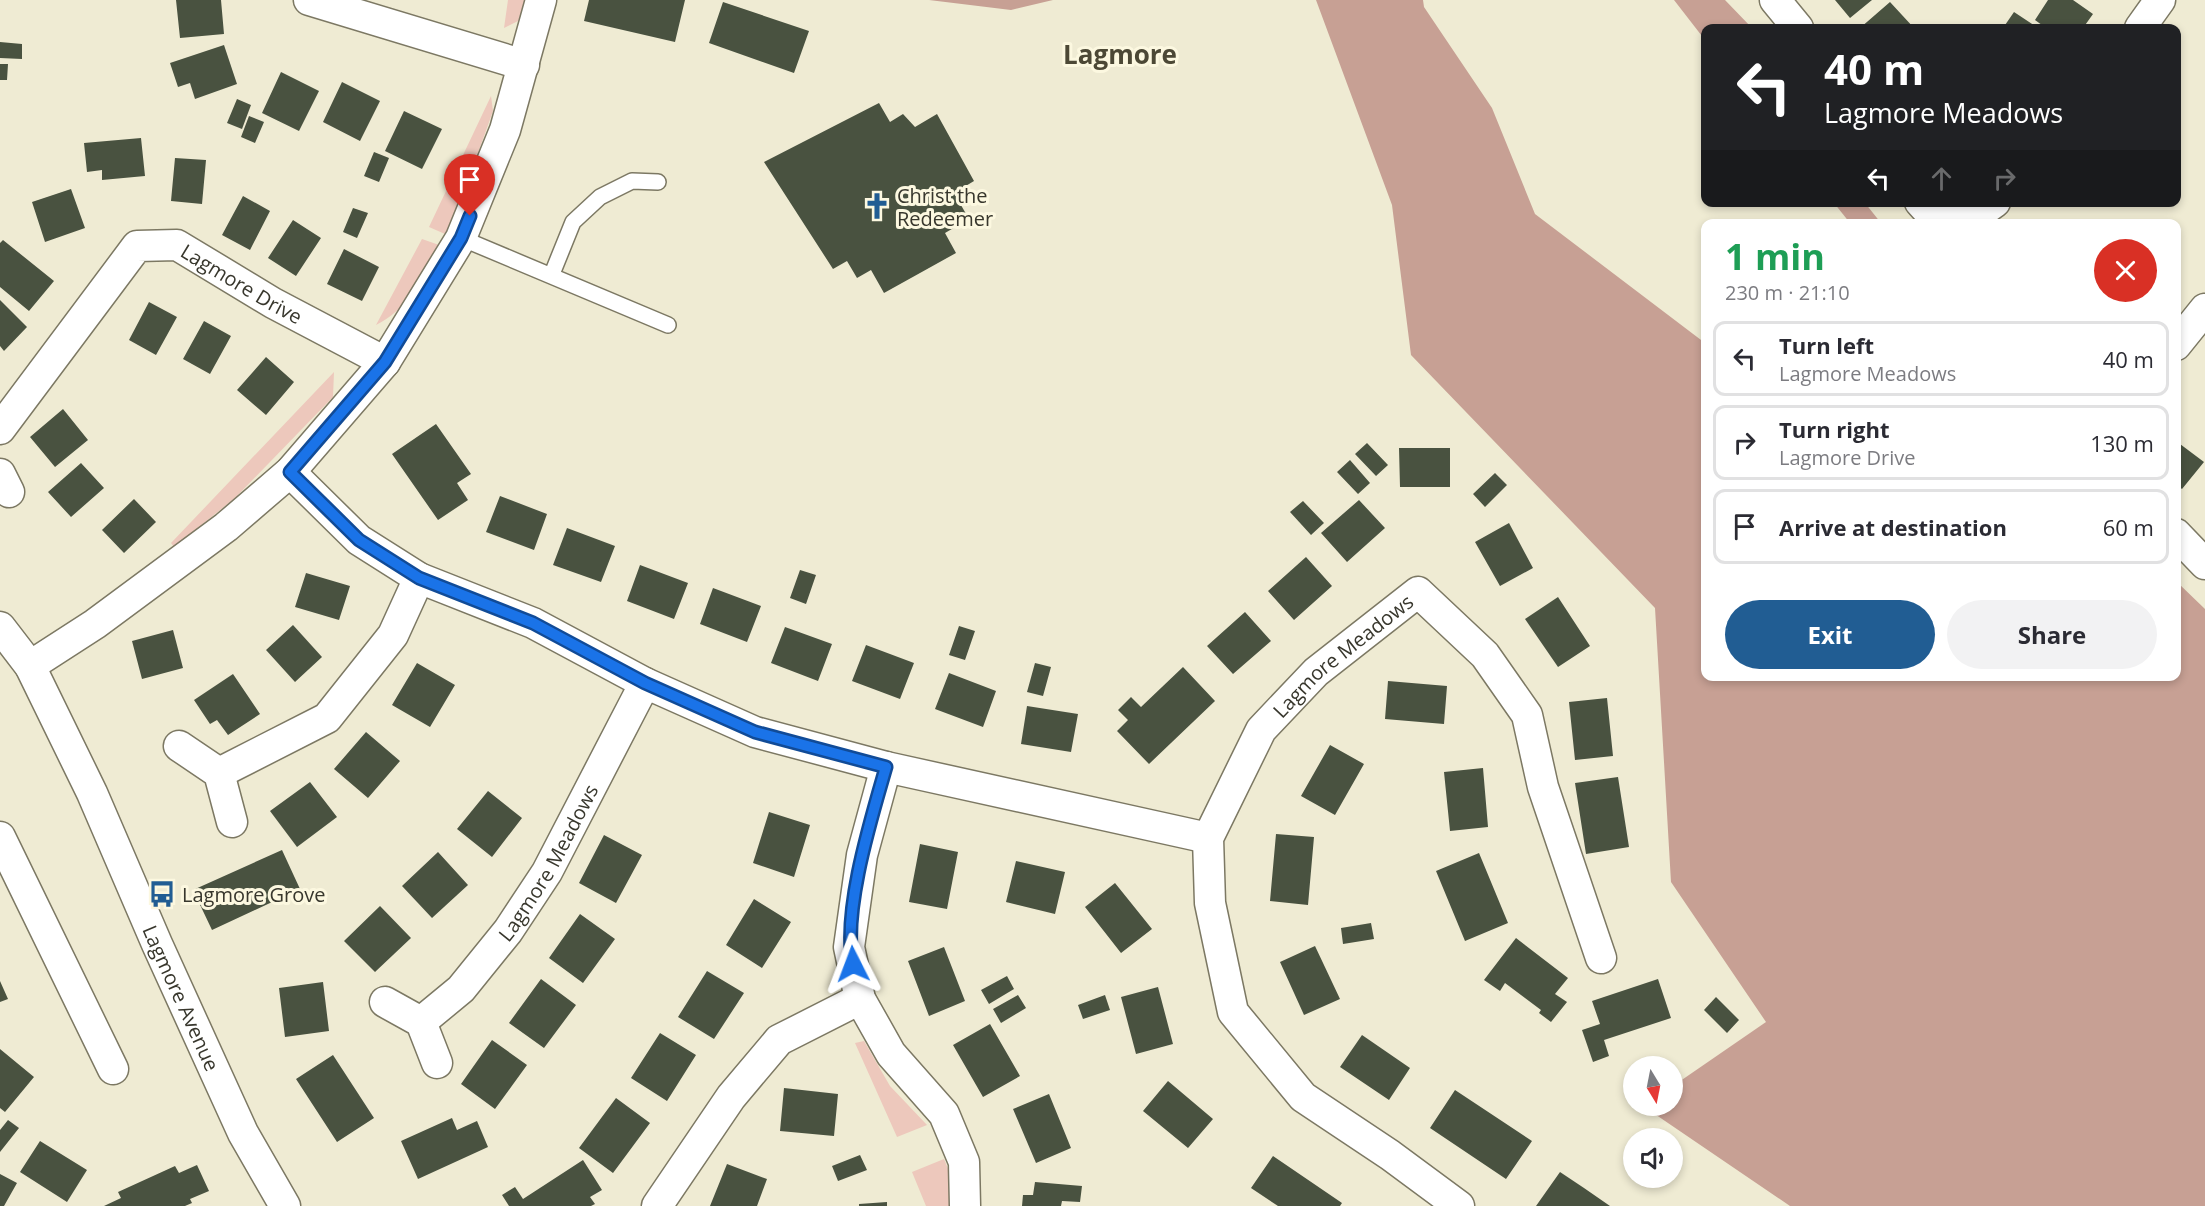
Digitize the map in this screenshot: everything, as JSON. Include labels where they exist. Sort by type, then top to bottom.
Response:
[{"type":"street","points":[[309,0],[525,65]]},
{"type":"street","points":[[30,666],[95,624],[226,527],[290,472],[385,362],[461,238],[505,130],[525,65],[541,0]]},
{"type":"street","points":[[1774,0],[1795,24]]},
{"type":"street","points":[[2143,24],[2160,0]]},
{"type":"street","points":[[1924,207],[1935,219]]},
{"type":"street","points":[[1971,219],[1988,207]]},
{"type":"street","name":"Lagmore Drive","points":[[0,429],[136,246],[177,245],[273,303],[385,362]]},
{"type":"street","points":[[2181,339],[2205,309]]},
{"type":"street","points":[[290,472],[359,540],[419,578],[533,623],[645,683],[755,732],[886,767],[1208,838]]},
{"type":"street","points":[[2181,539],[2205,564]]},
{"type":"street","points":[[219,773],[327,718],[393,635],[419,578]]},
{"type":"street","name":"Lagmore Meadows","points":[[1459,1206],[1390,1155],[1304,1097],[1233,1012],[1210,903],[1208,838],[1261,730],[1316,672],[1418,592],[1485,655],[1527,715],[1543,787],[1601,958]]},
{"type":"street","name":"Lagmore Avenue","points":[[0,627],[30,666],[92,794],[243,1133],[285,1206]]},
{"type":"street","name":"Lagmore Meadows","points":[[421,1022],[461,989],[508,931],[547,872],[645,683]]},
{"type":"street","points":[[178,746],[219,773],[232,822]]},
{"type":"street","points":[[886,767],[862,855],[849,947],[860,999],[891,1054],[944,1114],[964,1162],[965,1206]]},
{"type":"street","points":[[0,837],[112,1069]]},
{"type":"street","points":[[657,1206],[731,1097],[779,1040],[860,999]]},
{"type":"street","points":[[385,1002],[421,1022],[437,1063]]},
{"type":"lane","points":[[552,274],[573,222],[600,197],[632,181],[658,182]]},
{"type":"lane","points":[[461,238],[552,274],[668,325]]},
{"type":"shaded area","points":[[508,0],[526,0],[518,21],[504,28]]},
{"type":"shaded area","points":[[929,0],[1053,0],[1011,10]]},
{"type":"shaded area","points":[[1316,0],[1423,0],[1424,7],[1492,108],[1535,214],[1701,340],[1701,681],[2181,681],[2181,586],[2205,609],[2205,1206],[1790,1206],[1683,1133],[1683,1128],[1675,1128],[1658,1116],[1683,1116],[1683,1079],[1766,1022],[1671,882],[1655,608],[1411,355],[1392,205]]},
{"type":"shaded area","points":[[1674,0],[1725,0],[1748,24],[1701,24],[1701,35]]},
{"type":"shaded area","points":[[491,96],[493,111],[454,220],[445,234],[429,227]]},
{"type":"shaded area","points":[[1837,207],[1868,207],[1878,219],[1847,219]]},
{"type":"shaded area","points":[[422,239],[439,245],[427,269],[414,291],[398,310],[376,325]]},
{"type":"shaded area","points":[[334,372],[333,397],[235,498],[174,547],[171,543]]},
{"type":"shaded area","points":[[864,1041],[890,1086],[927,1125],[897,1137],[855,1043]]},
{"type":"shaded area","points":[[944,1159],[949,1171],[952,1206],[926,1206],[912,1172]]},
{"type":"building","points":[[176,0],[221,0],[224,34],[180,38]]},
{"type":"building","points":[[589,0],[685,0],[675,42],[584,21]]},
{"type":"building","points":[[1835,0],[1872,0],[1850,18]]},
{"type":"building","points":[[2048,0],[2073,0],[2093,14],[2086,24],[2040,24],[2035,20]]},
{"type":"building","points":[[723,2],[809,31],[794,73],[709,43]]},
{"type":"building","points":[[1890,2],[1910,24],[1865,24]]},
{"type":"building","points":[[2014,12],[2032,24],[2006,24]]},
{"type":"building","points":[[0,42],[22,44],[22,59],[0,58]]},
{"type":"building","points":[[224,45],[237,84],[195,99],[190,83],[178,87],[170,63]]},
{"type":"building","points":[[0,64],[8,64],[7,80],[0,80]]},
{"type":"building","points":[[281,72],[319,91],[299,131],[262,113]]},
{"type":"building","points":[[342,82],[380,101],[360,141],[323,122]]},
{"type":"building","points":[[237,99],[251,105],[242,129],[227,123]]},
{"type":"building","name":"Christ the Redeemer","points":[[879,103],[890,122],[903,114],[915,127],[937,114],[974,181],[954,193],[969,219],[945,233],[956,253],[884,293],[871,270],[857,278],[847,261],[833,269],[764,162]]},
{"type":"building","points":[[404,111],[442,129],[422,169],[385,151]]},
{"type":"building","points":[[249,116],[264,122],[255,143],[241,137]]},
{"type":"building","points":[[141,138],[145,176],[102,180],[102,170],[87,172],[84,143]]},
{"type":"building","points":[[374,152],[389,158],[379,182],[364,176]]},
{"type":"building","points":[[175,158],[206,160],[202,204],[171,201]]},
{"type":"building","points":[[71,189],[85,228],[45,242],[32,202]]},
{"type":"building","points":[[243,196],[270,211],[250,250],[222,235]]},
{"type":"building","points":[[353,208],[368,213],[357,238],[343,232]]},
{"type":"building","points":[[293,220],[321,238],[296,276],[268,258]]},
{"type":"building","points":[[3,240],[54,281],[29,311],[0,287],[0,243]]},
{"type":"building","points":[[344,249],[379,267],[362,301],[327,284]]},
{"type":"building","points":[[0,300],[27,327],[4,351],[0,346]]},
{"type":"building","points":[[149,302],[177,317],[156,355],[129,340]]},
{"type":"building","points":[[204,321],[231,336],[210,374],[183,359]]},
{"type":"building","points":[[266,357],[294,382],[266,415],[237,390]]},
{"type":"building","points":[[63,409],[88,440],[55,467],[30,437]]},
{"type":"building","points":[[436,424],[471,474],[457,483],[468,500],[438,520],[392,454]]},
{"type":"building","points":[[1367,443],[1388,465],[1376,476],[1355,454]]},
{"type":"building","points":[[2181,445],[2204,462],[2181,488]]},
{"type":"building","points":[[1399,448],[1450,448],[1450,487],[1400,487]]},
{"type":"building","points":[[1350,460],[1370,483],[1358,494],[1337,472]]},
{"type":"building","points":[[81,463],[104,488],[71,517],[48,492]]},
{"type":"building","points":[[1495,473],[1507,485],[1485,507],[1473,494]]},
{"type":"building","points":[[500,496],[547,514],[534,550],[486,532]]},
{"type":"building","points":[[134,499],[156,522],[124,553],[102,530]]},
{"type":"building","points":[[1359,500],[1385,528],[1347,562],[1321,533]]},
{"type":"building","points":[[1303,501],[1324,523],[1311,535],[1290,512]]},
{"type":"building","points":[[1509,523],[1533,568],[1500,586],[1475,542]]},
{"type":"building","points":[[567,528],[615,546],[601,582],[553,565]]},
{"type":"building","points":[[1306,557],[1332,586],[1294,620],[1268,591]]},
{"type":"building","points":[[640,565],[688,583],[674,619],[627,601]]},
{"type":"building","points":[[800,570],[816,575],[806,604],[790,598]]},
{"type":"building","points":[[306,573],[350,586],[339,620],[295,607]]},
{"type":"building","points":[[713,588],[761,606],[747,642],[700,624]]},
{"type":"building","points":[[1558,597],[1590,646],[1558,667],[1525,619]]},
{"type":"building","points":[[1245,612],[1271,641],[1233,674],[1207,646]]},
{"type":"building","points":[[293,625],[322,657],[295,682],[266,650]]},
{"type":"building","points":[[959,626],[975,631],[965,660],[949,655]]},
{"type":"building","points":[[785,627],[832,644],[818,681],[771,663]]},
{"type":"building","points":[[173,630],[183,668],[142,679],[132,641]]},
{"type":"building","points":[[866,645],[914,663],[900,699],[852,681]]},
{"type":"building","points":[[417,663],[455,685],[430,727],[392,705]]},
{"type":"building","points":[[1035,663],[1051,667],[1043,696],[1027,692]]},
{"type":"building","points":[[1183,667],[1215,701],[1149,764],[1117,731],[1128,720],[1118,710],[1131,697],[1141,707]]},
{"type":"building","points":[[949,673],[996,691],[983,727],[935,709]]},
{"type":"building","points":[[233,674],[260,714],[228,735],[217,720],[210,724],[194,700]]},
{"type":"building","points":[[1388,681],[1447,686],[1444,724],[1385,719]]},
{"type":"building","points":[[1607,698],[1613,756],[1575,760],[1569,702]]},
{"type":"building","points":[[1027,706],[1078,714],[1071,752],[1021,744]]},
{"type":"building","points":[[366,732],[400,761],[368,798],[334,769]]},
{"type":"building","points":[[1330,745],[1364,764],[1335,815],[1301,796]]},
{"type":"building","points":[[1483,768],[1488,827],[1450,831],[1444,772]]},
{"type":"building","points":[[1618,777],[1629,847],[1586,854],[1575,783]]},
{"type":"building","points":[[310,782],[337,817],[297,847],[270,811]]},
{"type":"building","points":[[488,791],[522,818],[492,857],[457,829]]},
{"type":"building","points":[[769,812],[810,825],[794,877],[753,863]]},
{"type":"building","points":[[1276,834],[1314,837],[1308,905],[1270,901]]},
{"type":"building","points":[[604,835],[642,855],[616,903],[579,883]]},
{"type":"building","points":[[920,844],[958,852],[947,909],[909,902]]},
{"type":"building","points":[[282,850],[300,889],[212,930],[193,890]]},
{"type":"building","points":[[438,852],[468,885],[432,918],[402,886]]},
{"type":"building","points":[[1479,853],[1508,923],[1465,941],[1436,871]]},
{"type":"building","points":[[1016,861],[1065,872],[1055,914],[1006,902]]},
{"type":"building","points":[[1115,883],[1152,929],[1121,953],[1085,907]]},
{"type":"building","points":[[754,899],[791,922],[762,968],[726,945]]},
{"type":"building","points":[[380,906],[411,938],[375,972],[344,941]]},
{"type":"building","points":[[580,914],[615,939],[583,983],[549,958]]},
{"type":"building","points":[[1371,923],[1374,939],[1343,944],[1341,928]]},
{"type":"building","points":[[1516,938],[1568,978],[1555,994],[1567,1002],[1551,1022],[1539,1013],[1541,1010],[1505,983],[1500,991],[1484,980]]},
{"type":"building","points":[[1315,946],[1340,999],[1304,1015],[1280,962]]},
{"type":"building","points":[[944,947],[965,1001],[929,1016],[908,961]]},
{"type":"building","points":[[707,971],[744,993],[714,1039],[678,1017]]},
{"type":"building","points":[[1007,976],[1014,989],[989,1004],[981,990]]},
{"type":"building","points":[[541,979],[576,1005],[544,1048],[509,1023]]},
{"type":"building","points":[[1658,979],[1671,1018],[1604,1040],[1609,1056],[1593,1062],[1582,1030],[1600,1024],[1592,1001]]},
{"type":"building","points":[[0,981],[8,999],[0,1002]]},
{"type":"building","points":[[323,982],[329,1031],[285,1037],[279,988]]},
{"type":"building","points":[[1158,987],[1173,1044],[1136,1054],[1121,997]]},
{"type":"building","points":[[1018,995],[1026,1008],[1001,1023],[993,1009]]},
{"type":"building","points":[[1105,995],[1110,1010],[1083,1019],[1078,1005]]},
{"type":"building","points":[[1716,997],[1739,1020],[1727,1033],[1704,1010]]},
{"type":"building","points":[[990,1024],[1020,1076],[983,1097],[953,1045]]},
{"type":"building","points":[[660,1033],[696,1055],[667,1101],[631,1078]]},
{"type":"building","points":[[1362,1035],[1410,1068],[1389,1100],[1340,1067]]},
{"type":"building","points":[[492,1040],[527,1065],[495,1109],[461,1084]]},
{"type":"building","points":[[0,1049],[34,1077],[5,1112],[0,1108]]},
{"type":"building","points":[[333,1055],[374,1118],[337,1142],[296,1079]]},
{"type":"building","points":[[1168,1081],[1213,1119],[1188,1148],[1143,1111]]},
{"type":"building","points":[[784,1088],[838,1094],[834,1136],[780,1131]]},
{"type":"building","points":[[1455,1090],[1532,1141],[1506,1179],[1430,1128]]},
{"type":"building","points":[[1049,1094],[1071,1148],[1036,1163],[1013,1109]]},
{"type":"building","points":[[616,1098],[650,1123],[613,1173],[579,1148]]},
{"type":"building","points":[[452,1118],[457,1130],[477,1121],[488,1147],[418,1179],[401,1141]]},
{"type":"building","points":[[8,1120],[19,1128],[0,1152],[0,1130]]},
{"type":"building","points":[[40,1141],[87,1170],[67,1202],[20,1172]]},
{"type":"building","points":[[860,1155],[867,1170],[838,1181],[832,1166]]},
{"type":"building","points":[[1273,1156],[1342,1203],[1340,1206],[1278,1206],[1251,1188]]},
{"type":"building","points":[[583,1160],[602,1190],[590,1197],[595,1204],[591,1206],[509,1206],[502,1195],[515,1187],[523,1199]]},
{"type":"building","points":[[727,1164],[767,1179],[757,1206],[710,1206]]},
{"type":"building","points":[[197,1165],[209,1191],[190,1199],[192,1203],[185,1206],[104,1206],[121,1198],[118,1192],[175,1166],[179,1173]]},
{"type":"building","points":[[1560,1172],[1584,1188],[1610,1206],[1536,1206]]},
{"type":"building","points":[[0,1174],[17,1183],[4,1206],[0,1206]]},
{"type":"building","points":[[1035,1182],[1082,1186],[1080,1202],[1062,1201],[1061,1206],[1022,1206],[1023,1195],[1033,1195]]},
{"type":"building","points":[[887,1202],[887,1206],[859,1206],[859,1204]]},
{"type":"place","name":"Christ the Redeemer","points":[[877,206]]},
{"type":"place","name":"Lagmore Grove","points":[[162,894]]},
{"type":"district","name":"Lagmore","points":[[1120,54]]},
{"type":"route","points":[[470,216],[461,238],[385,362],[290,472],[359,540],[419,578],[533,623],[645,683],[755,732],[886,767],[862,855],[849,947],[853,964]]}]
